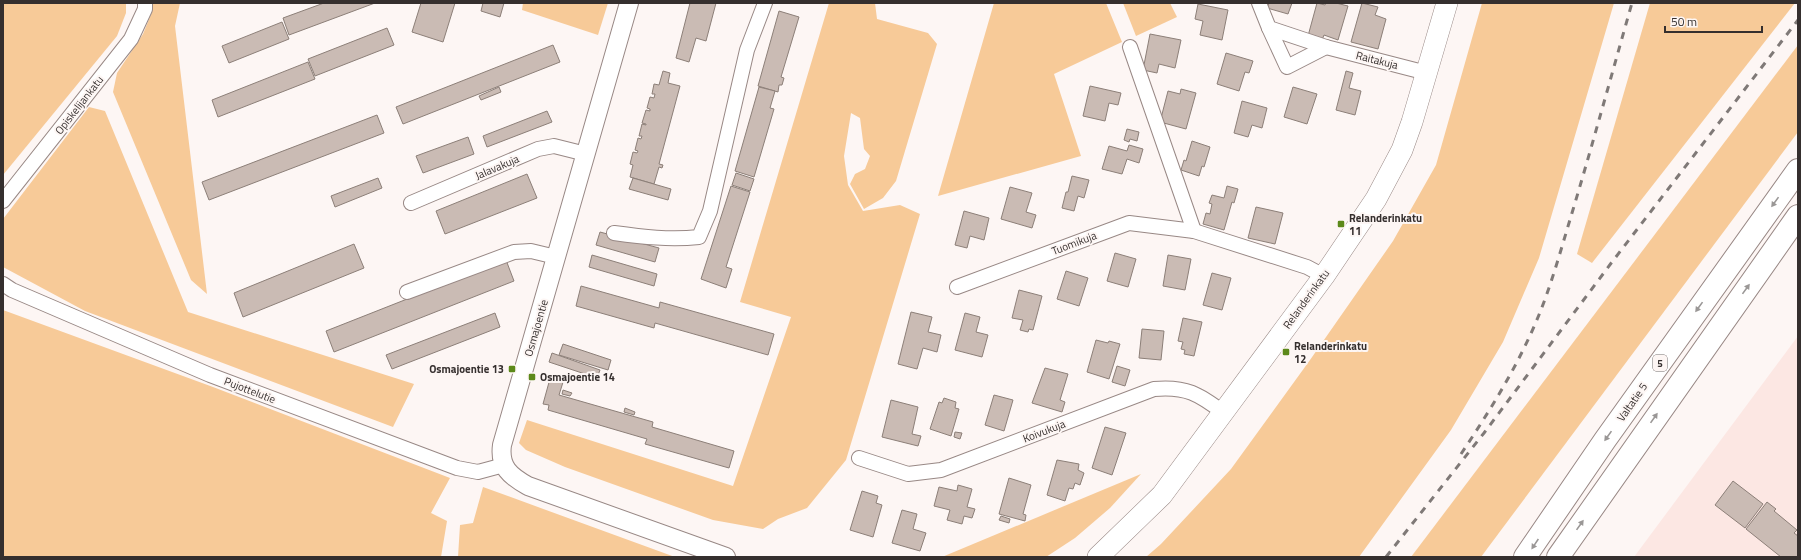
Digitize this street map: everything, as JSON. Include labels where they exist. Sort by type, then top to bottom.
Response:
[{"type":"highway","name":"Valtatie 5","points":[[1525,557],[1605,440],[1798,170]]},
{"type":"highway","points":[[1558,557],[1798,216]]},
{"type":"main road","name":"Relanderinkatu","points":[[1098,557],[1162,495],[1324,276],[1376,199],[1402,150],[1448,3]]},
{"type":"street","name":"Opiskelijankatu","points":[[3,201],[131,39],[145,9],[144,3]]},
{"type":"street","name":"Osmajoentie","points":[[504,466],[501,456],[502,446],[630,3]]},
{"type":"street","points":[[614,233],[652,238],[679,239],[699,237],[710,211],[747,50],[765,3]]},
{"type":"street","points":[[1259,3],[1287,67],[1326,47]]},
{"type":"street","name":"Raitakuja","points":[[1269,28],[1326,47],[1427,73]]},
{"type":"street","points":[[1130,47],[1194,231]]},
{"type":"street","name":"Jalavakuja","points":[[411,203],[538,149],[554,146],[586,154]]},
{"type":"street","name":"Tuomikuja","points":[[957,287],[1129,223],[1194,231],[1307,267],[1324,276]]},
{"type":"street","points":[[407,292],[514,252],[531,251],[556,257]]},
{"type":"street","name":"Pujottelutie","points":[[3,284],[12,290],[210,375],[457,468],[478,472],[504,466]]},
{"type":"street","name":"Koivukuja","points":[[858,458],[908,474],[941,470],[1154,389],[1172,387],[1187,390],[1200,396],[1224,413]]},
{"type":"street","points":[[504,466],[517,480],[528,486],[726,557]]},
{"type":"shaded area","points":[[3,3],[126,3],[126,13],[117,36],[3,175]]},
{"type":"shaded area","points":[[152,3],[180,3],[175,26],[207,294],[191,280],[113,92],[117,73],[143,34],[152,12]]},
{"type":"shaded area","points":[[523,3],[608,3],[598,35],[522,10]]},
{"type":"shaded area","points":[[829,3],[875,3],[877,19],[928,33],[937,44],[896,181],[883,198],[864,209],[850,184],[855,174],[865,169],[870,156],[864,149],[860,118],[851,113],[844,156],[848,185],[863,211],[900,205],[920,214],[846,460],[807,508],[778,519],[763,529],[713,520],[565,467],[526,450],[519,443],[527,420],[733,486],[791,317],[740,302]]},
{"type":"shaded area","points":[[994,3],[1106,3],[1122,42],[1054,74],[1081,156],[938,196]]},
{"type":"shaded area","points":[[1123,3],[1170,3],[1177,17],[1136,36]]},
{"type":"shaded area","points":[[1482,3],[1614,3],[1539,258],[1503,342],[1451,430],[1359,557],[1146,557],[1161,544],[1231,469],[1310,360],[1393,241],[1436,165]]},
{"type":"shaded area","points":[[1650,3],[1795,3],[1592,263],[1577,254]]},
{"type":"shaded area","points":[[1798,45],[1798,132],[1481,557],[1411,557]]},
{"type":"shaded area","points":[[89,107],[105,111],[188,312],[414,384],[393,427],[85,311],[3,267],[3,219]]},
{"type":"shaded area","points":[[3,310],[213,387],[450,478],[431,513],[447,521],[441,557],[3,557]]},
{"type":"shaded area","points":[[1798,336],[1798,557],[1634,557]]},
{"type":"shaded area","points":[[1141,474],[1110,508],[1075,538],[1046,557],[942,557]]},
{"type":"shaded area","points":[[483,487],[675,557],[458,557],[460,525],[473,523]]},
{"type":"building","points":[[324,3],[375,3],[289,35],[283,18]]},
{"type":"building","points":[[421,3],[455,3],[443,42],[412,32]]},
{"type":"building","points":[[483,3],[504,3],[500,17],[481,11]]},
{"type":"building","points":[[690,3],[716,3],[706,41],[696,38],[689,62],[676,58]]},
{"type":"building","points":[[1269,3],[1292,3],[1288,14],[1267,8]]},
{"type":"building","points":[[1317,3],[1325,5],[1326,3],[1336,3],[1348,6],[1338,40],[1324,35],[1322,40],[1308,36]]},
{"type":"building","points":[[1362,3],[1378,7],[1375,15],[1386,19],[1378,49],[1351,42]]},
{"type":"building","points":[[1198,4],[1228,10],[1222,40],[1200,35],[1203,21],[1195,19]]},
{"type":"building","points":[[779,11],[799,17],[781,77],[784,78],[782,85],[779,85],[778,92],[758,86]]},
{"type":"building","points":[[282,22],[289,39],[229,63],[222,46]]},
{"type":"building","points":[[387,28],[394,45],[315,76],[308,59]]},
{"type":"building","points":[[1150,34],[1181,40],[1175,68],[1159,64],[1157,73],[1143,70]]},
{"type":"building","points":[[553,45],[560,62],[403,124],[396,107]]},
{"type":"building","points":[[1226,53],[1253,61],[1249,73],[1245,72],[1239,91],[1217,84]]},
{"type":"building","points":[[308,62],[315,79],[218,117],[212,100]]},
{"type":"building","points":[[663,71],[670,73],[668,83],[680,86],[659,164],[663,165],[662,168],[659,167],[654,184],[630,177],[633,165],[630,164],[633,152],[637,153],[638,151],[635,150],[638,138],[641,139],[642,136],[639,136],[642,124],[646,125],[642,123],[646,110],[650,111],[650,109],[647,108],[650,97],[654,98],[655,94],[652,94],[654,84],[659,85]]},
{"type":"building","points":[[1346,71],[1353,73],[1349,88],[1361,91],[1355,115],[1336,110]]},
{"type":"building","points":[[1090,86],[1121,93],[1118,105],[1109,103],[1105,121],[1083,116]]},
{"type":"building","points":[[499,87],[501,92],[481,100],[479,96]]},
{"type":"building","points":[[759,87],[775,91],[770,108],[774,109],[754,177],[735,171]]},
{"type":"building","points":[[1293,87],[1317,94],[1307,124],[1284,117]]},
{"type":"building","points":[[1181,89],[1196,93],[1186,129],[1160,122],[1168,91],[1180,94]]},
{"type":"building","points":[[1242,101],[1267,108],[1262,128],[1252,125],[1248,137],[1234,133]]},
{"type":"building","points":[[547,111],[552,122],[487,147],[483,136]]},
{"type":"building","points":[[377,115],[384,133],[209,200],[202,182]]},
{"type":"building","points":[[1127,129],[1139,132],[1137,141],[1130,139],[1129,142],[1124,140]]},
{"type":"building","points":[[468,137],[474,154],[423,173],[416,156]]},
{"type":"building","points":[[1192,141],[1210,147],[1204,167],[1202,166],[1199,176],[1181,170],[1184,160],[1186,161]]},
{"type":"building","points":[[1129,145],[1143,149],[1139,163],[1127,159],[1122,174],[1102,169],[1109,146],[1127,151]]},
{"type":"building","points":[[736,173],[754,179],[750,191],[732,185]]},
{"type":"building","points":[[527,174],[537,198],[445,234],[436,211]]},
{"type":"building","points":[[1072,176],[1089,180],[1084,198],[1078,196],[1074,211],[1062,208]]},
{"type":"building","points":[[378,178],[382,188],[335,207],[331,196]]},
{"type":"building","points":[[633,178],[671,189],[668,200],[629,189]]},
{"type":"building","points":[[731,186],[750,192],[726,267],[732,269],[726,288],[701,279]]},
{"type":"building","points":[[1227,186],[1238,189],[1234,203],[1232,202],[1224,230],[1203,224],[1206,213],[1210,214],[1212,204],[1209,203],[1212,195],[1224,198]]},
{"type":"building","points":[[1010,187],[1032,193],[1026,212],[1036,215],[1032,228],[1001,219]]},
{"type":"building","points":[[1256,207],[1283,213],[1275,244],[1248,238]]},
{"type":"building","points":[[964,211],[989,218],[984,240],[970,236],[967,248],[955,245]]},
{"type":"building","points":[[600,232],[659,248],[655,262],[596,245]]},
{"type":"building","points":[[354,244],[364,268],[243,317],[234,293]]},
{"type":"building","points":[[1115,253],[1136,259],[1128,287],[1107,281]]},
{"type":"building","points":[[592,255],[657,274],[654,286],[589,267]]},
{"type":"building","points":[[1168,255],[1191,259],[1185,290],[1163,286]]},
{"type":"building","points":[[506,260],[514,281],[334,352],[326,331]]},
{"type":"building","points":[[1066,271],[1088,278],[1079,306],[1057,299]]},
{"type":"building","points":[[1212,273],[1231,278],[1222,310],[1203,305]]},
{"type":"building","points":[[581,286],[659,308],[660,302],[774,334],[768,355],[655,323],[654,328],[576,306]]},
{"type":"building","points":[[1019,290],[1042,296],[1033,330],[1029,329],[1028,332],[1020,330],[1023,320],[1012,318]]},
{"type":"building","points":[[911,312],[932,317],[928,332],[941,335],[937,352],[923,348],[917,369],[898,364]]},
{"type":"building","points":[[495,313],[500,327],[392,369],[386,355]]},
{"type":"building","points":[[965,313],[980,317],[976,332],[988,335],[982,357],[955,350]]},
{"type":"building","points":[[1183,318],[1202,322],[1194,356],[1184,354],[1185,350],[1181,349],[1183,342],[1178,341]]},
{"type":"building","points":[[1142,329],[1164,331],[1161,360],[1139,358]]},
{"type":"building","points":[[1096,340],[1120,344],[1109,379],[1087,372]]},
{"type":"building","points":[[563,344],[611,360],[608,370],[559,355]]},
{"type":"building","points":[[552,353],[600,370],[597,378],[549,362]]},
{"type":"building","points":[[1117,366],[1130,370],[1125,386],[1112,382]]},
{"type":"building","points":[[1045,368],[1068,374],[1060,400],[1065,402],[1062,412],[1032,403]]},
{"type":"building","points":[[551,375],[564,379],[559,395],[653,422],[652,427],[734,451],[729,468],[645,444],[647,439],[548,410],[549,405],[543,404]]},
{"type":"building","points":[[563,390],[572,393],[570,396],[562,394]]},
{"type":"building","points":[[994,395],[1013,400],[1004,431],[985,425]]},
{"type":"building","points":[[944,398],[956,402],[955,408],[959,409],[951,436],[930,429],[939,402],[942,403]]},
{"type":"building","points":[[891,400],[918,407],[912,434],[921,436],[918,446],[882,437]]},
{"type":"building","points":[[625,408],[635,412],[634,415],[624,412]]},
{"type":"building","points":[[1105,427],[1126,433],[1112,475],[1092,468]]},
{"type":"building","points":[[955,432],[962,433],[960,439],[954,437]]},
{"type":"building","points":[[1057,460],[1079,464],[1078,470],[1084,473],[1080,485],[1075,483],[1073,489],[1069,488],[1065,501],[1047,495]]},
{"type":"building","points":[[1009,478],[1031,485],[1023,514],[1026,515],[1025,521],[999,514]]},
{"type":"building","points":[[1733,481],[1763,504],[1745,528],[1715,505]]},
{"type":"building","points":[[958,485],[972,489],[967,507],[975,509],[972,518],[964,516],[962,524],[947,520],[950,510],[934,506],[939,487],[957,491]]},
{"type":"building","points":[[862,491],[878,496],[876,503],[882,505],[873,537],[850,530]]},
{"type":"building","points":[[1767,502],[1776,509],[1774,511],[1797,530],[1794,533],[1798,536],[1798,557],[1781,557],[1746,529]]},
{"type":"building","points":[[902,510],[917,514],[913,529],[926,533],[920,551],[892,543]]},
{"type":"building","points":[[1001,516],[1010,519],[1009,523],[999,520]]},
{"type":"railway","points":[[1461,454],[1511,373],[1541,309],[1556,268],[1632,3]]},
{"type":"railway","points":[[1386,557],[1484,433],[1612,262],[1798,20]]},
{"type":"place","name":"Relanderinkatu 11","points":[[1341,224]]},
{"type":"place","name":"Relanderinkatu 12","points":[[1286,352]]},
{"type":"place","name":"Osmajoentie 13","points":[[512,369]]},
{"type":"place","name":"Osmajoentie 14","points":[[532,377]]}]
